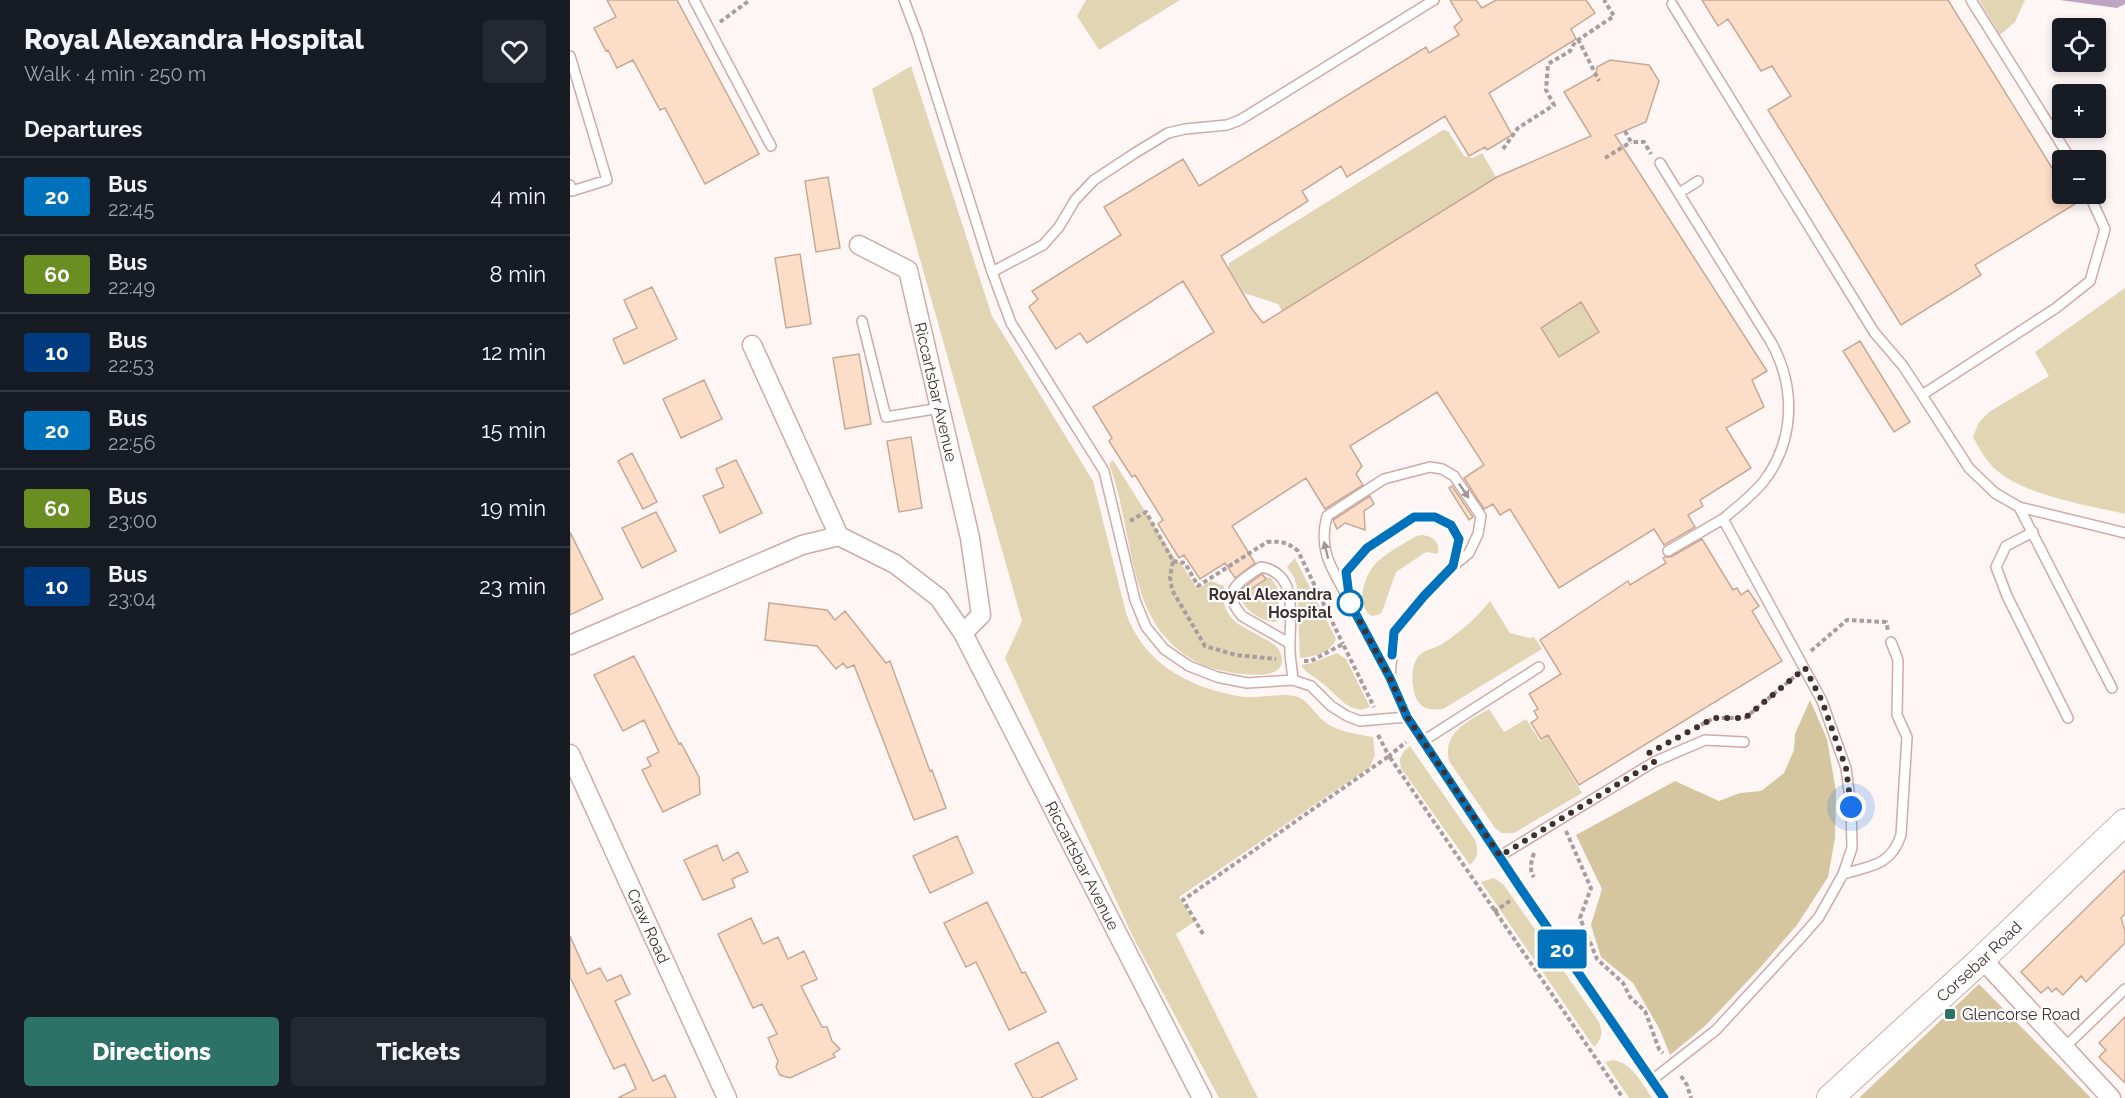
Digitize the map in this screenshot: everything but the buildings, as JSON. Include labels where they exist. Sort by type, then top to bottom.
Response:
[{"type":"main road","name":"Corsebar Road","points":[[1830,1098],[1982,959],[2125,822]]},
{"type":"street","name":"Riccartsbar Avenue","points":[[859,245],[908,270],[970,538],[981,615],[963,633]]},
{"type":"street","points":[[570,645],[802,545],[839,536],[752,345]]},
{"type":"street","name":"Riccartsbar Avenue","points":[[839,536],[896,564],[939,598],[963,633],[1202,1098]]},
{"type":"street","name":"Craw Road","points":[[570,754],[727,1098]]},
{"type":"street","points":[[1982,959],[2111,1098]]},
{"type":"lane","points":[[693,0],[771,146]]},
{"type":"lane","points":[[904,0],[917,34],[992,272],[1011,323],[1104,471],[1135,600],[1146,627],[1164,649],[1189,666],[1217,677],[1247,682],[1293,680],[1311,686],[1331,706],[1360,721],[1407,717]]},
{"type":"lane","points":[[992,272],[1043,245],[1059,227],[1075,200],[1094,180],[1135,153],[1168,133],[1227,125],[1240,120],[1434,0]]},
{"type":"lane","points":[[1971,0],[2065,150]]},
{"type":"lane","points":[[1672,4],[1874,332],[1903,366],[1970,468],[1995,493],[2019,507],[2125,533]]},
{"type":"lane","points":[[570,56],[607,180],[572,191],[570,185]]},
{"type":"lane","points":[[1660,163],[1779,357],[1789,395],[1789,417],[1785,439],[1763,481],[1724,519],[1668,551]]},
{"type":"lane","points":[[1679,193],[1698,181]]},
{"type":"lane","points":[[1922,395],[2056,308],[2090,281],[2105,229],[2094,204]]},
{"type":"lane","points":[[862,321],[886,417],[940,408]]},
{"type":"lane","points":[[1390,678],[1394,632],[1424,596],[1453,566],[1469,554],[1478,534],[1481,516],[1454,476],[1442,469],[1430,467],[1384,479],[1327,516],[1322,531],[1324,552],[1390,678],[1407,717],[1664,1098]]},
{"type":"lane","points":[[2019,507],[2112,688]]},
{"type":"lane","points":[[1350,603],[1346,572],[1367,548],[1414,517],[1435,517],[1451,525],[1459,539],[1453,566]]},
{"type":"lane","points":[[1652,1080],[1716,1030],[1819,917],[1843,874],[1852,848],[1851,807],[1846,768],[1822,701],[1724,519]]},
{"type":"lane","points":[[2033,532],[2006,546],[1996,567],[2007,596],[2068,718]]},
{"type":"lane","points":[[1289,643],[1242,615],[1232,600],[1235,585],[1261,567],[1271,568],[1287,584],[1292,625],[1289,643],[1293,680]]},
{"type":"lane","points":[[1843,874],[1878,864],[1888,858],[1897,848],[1900,835],[1907,737],[1897,715],[1898,660],[1891,642]]},
{"type":"lane","points":[[1423,741],[1539,667]]},
{"type":"lane","points":[[1500,856],[1654,762],[1705,740],[1744,742]]},
{"type":"lane","points":[[2065,1047],[2125,989]]},
{"type":"path","points":[[710,30],[750,0]]},
{"type":"path","points":[[1503,148],[1518,128],[1554,105],[1546,90],[1548,64],[1570,51],[1578,39],[1614,16],[1604,0]]},
{"type":"path","points":[[1578,39],[1599,81]]},
{"type":"path","points":[[1625,131],[1631,142]]},
{"type":"path","points":[[1605,158],[1631,142],[1644,142],[1654,159],[1660,163]]},
{"type":"path","points":[[1173,561],[1185,563],[1198,586],[1211,578]]},
{"type":"path","points":[[1695,728],[1714,718],[1745,718],[1847,620],[1886,622],[1891,642]]},
{"type":"path","points":[[1203,934],[1183,900],[1389,756],[1623,1098]]},
{"type":"path","points":[[1557,835],[1566,830],[1591,888],[1580,918],[1597,959],[1623,983],[1630,997],[1645,1011],[1659,1049],[1687,1085],[1691,1098]]},
{"type":"path","points":[[1494,912],[1537,882],[1531,872],[1531,863],[1533,854],[1540,846]]},
{"type":"shaded area","points":[[1086,0],[1180,0],[1099,50],[1077,16]]},
{"type":"shaded area","points":[[1979,0],[2025,0],[2015,22],[2000,35]]},
{"type":"shaded area","points":[[2060,0],[2125,0],[2125,4],[2117,8]]},
{"type":"shaded area","points":[[911,66],[992,316],[1093,481],[1126,613],[1141,642],[1163,665],[1189,681],[1220,692],[1244,697],[1286,695],[1298,697],[1330,725],[1348,732],[1373,737],[1375,755],[1370,767],[1179,897],[1194,922],[1176,934],[1258,1098],[1219,1098],[1133,937],[1005,658],[1022,621],[872,89]]},
{"type":"shaded area","points":[[1443,130],[1448,131],[1464,156],[1473,158],[1482,153],[1503,189],[1305,345],[1278,304],[1244,293],[1229,268],[1229,263]]},
{"type":"shaded area","points":[[1538,233],[1611,351],[1588,339],[1571,352],[1579,366],[1538,358]]},
{"type":"shaded area","points":[[2125,288],[2125,514],[2056,498],[2021,485],[1994,468],[1973,437],[1979,422],[1989,412],[2049,376],[2035,352]]},
{"type":"shaded area","points":[[1113,460],[1175,559],[1181,563],[1197,589],[1211,581],[1224,586],[1224,600],[1232,619],[1278,648],[1282,661],[1279,669],[1258,675],[1217,670],[1191,659],[1167,639],[1154,622],[1144,602],[1137,579],[1116,485],[1109,464]]},
{"type":"shaded area","points":[[1421,535],[1435,540],[1438,554],[1426,552],[1396,572],[1382,612],[1371,616],[1364,607],[1362,597],[1370,571],[1389,553]]},
{"type":"shaded area","points":[[1295,558],[1336,639],[1326,651],[1300,658],[1297,588],[1294,577],[1287,567]]},
{"type":"shaded area","points":[[1265,577],[1271,578],[1278,589],[1280,617],[1276,622],[1266,621],[1256,616],[1241,600],[1243,591],[1245,593],[1266,580]]},
{"type":"shaded area","points":[[1490,601],[1510,633],[1529,638],[1534,637],[1542,649],[1443,709],[1424,707],[1418,702],[1413,687],[1412,674],[1417,658],[1423,652],[1456,635]]},
{"type":"shaded area","points":[[1337,653],[1346,659],[1370,707],[1356,709],[1350,706],[1301,665]]},
{"type":"shaded area","points":[[1810,700],[1827,739],[1836,791],[1835,838],[1828,877],[1797,925],[1759,969],[1705,1026],[1670,1055],[1660,1030],[1633,983],[1601,957],[1591,925],[1602,889],[1576,835],[1675,781],[1719,801],[1740,793],[1761,791],[1784,773],[1794,750],[1795,734]]},
{"type":"shaded area","points":[[1489,709],[1504,732],[1526,719],[1540,741],[1548,736],[1582,793],[1514,833],[1502,833],[1495,828],[1449,761],[1449,742],[1453,735],[1466,723]]},
{"type":"shaded area","points":[[1410,746],[1475,840],[1477,854],[1470,865],[1401,768],[1401,756]]},
{"type":"shaded area","points":[[1494,878],[1504,885],[1599,1022],[1601,1035],[1594,1047],[1481,882]]},
{"type":"shaded area","points":[[1979,984],[2091,1098],[1859,1098]]},
{"type":"shaded area","points":[[1613,1060],[1631,1069],[1652,1098],[1629,1098],[1605,1062]]},
{"type":"bus line","name":"20","points":[[1392,655],[1394,632],[1453,566],[1459,539],[1451,525],[1435,517],[1414,517],[1367,548],[1346,572],[1350,603],[1390,678],[1407,717],[1664,1098]]},
{"type":"place","name":"Royal Alexandra Hospital","points":[[1350,603]]},
{"type":"place","name":"Glencorse Road","points":[[1950,1014]]},
{"type":"route","points":[[1350,603],[1390,678],[1407,717],[1500,856],[1654,762],[1649,753],[1714,718],[1745,718],[1805,668],[1822,701],[1846,768],[1851,807]]}]
